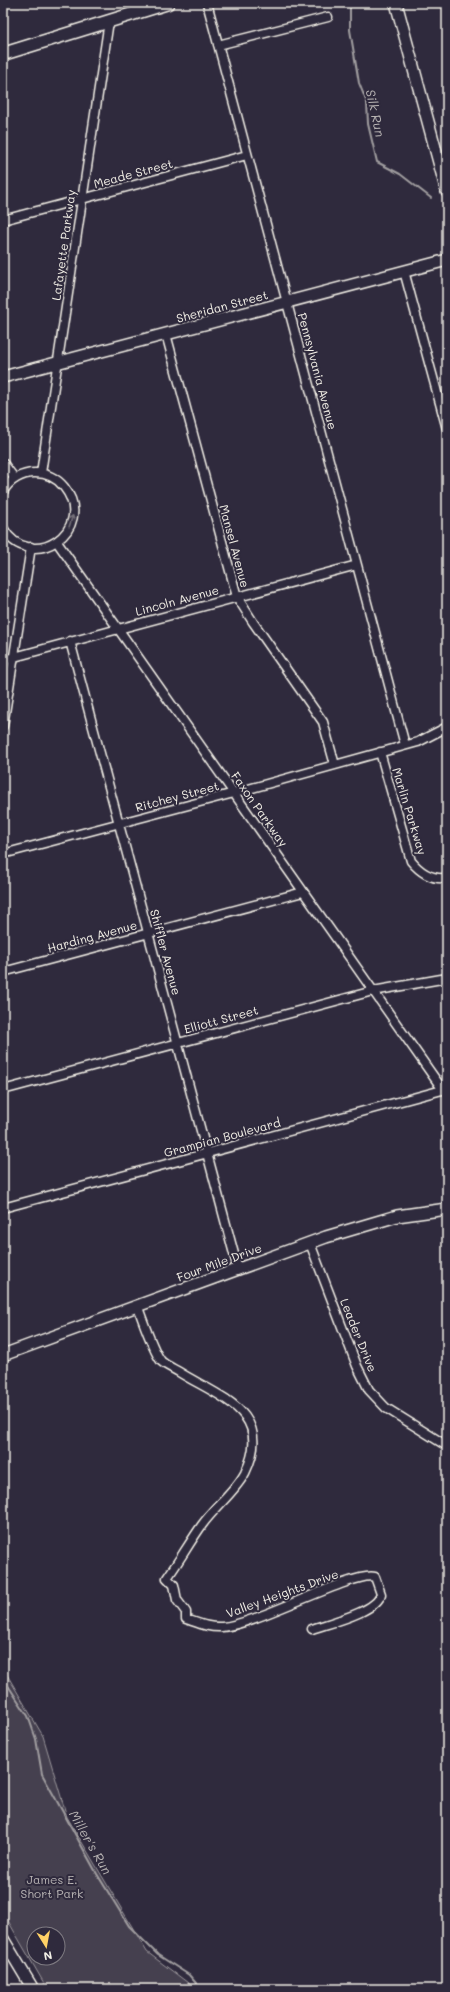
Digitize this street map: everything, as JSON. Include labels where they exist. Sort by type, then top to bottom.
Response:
[{"type":"main road","points":[[3,54],[168,3]]},
{"type":"street","name":"Pennsylvania Avenue","points":[[207,3],[286,303],[406,745]]},
{"type":"street","points":[[396,3],[447,192]]},
{"type":"street","points":[[218,45],[328,17]]},
{"type":"street","name":"Lafayette Parkway","points":[[41,473],[109,21]]},
{"type":"street","name":"Meade Street","points":[[3,220],[247,155]]},
{"type":"street","name":"Sheridan Street","points":[[3,377],[447,260]]},
{"type":"street","points":[[404,271],[447,429]]},
{"type":"street","name":"Mansel Avenue","points":[[166,334],[237,597],[323,722],[335,765]]},
{"type":"street","points":[[3,463],[15,478]]},
{"type":"street","points":[[3,492],[15,478],[25,474],[41,473],[50,476],[62,484],[70,496],[73,505],[71,523],[64,536],[57,542],[47,546],[31,547],[16,542],[3,528]]},
{"type":"street","name":"Faxon Parkway","points":[[57,542],[119,628],[373,991],[445,1089]]},
{"type":"street","points":[[3,726],[31,547]]},
{"type":"street","name":"Lincoln Avenue","points":[[3,660],[358,565]]},
{"type":"street","name":"Shiffler Avenue","points":[[70,641],[238,1269]]},
{"type":"street","name":"Ritchey Street","points":[[3,854],[234,793],[424,740],[447,727]]},
{"type":"street","name":"Marlin Parkway","points":[[380,752],[411,860],[424,873],[438,878],[447,878]]},
{"type":"street","name":"Harding Avenue","points":[[3,972],[303,892]]},
{"type":"street","name":"Elliott Street","points":[[3,1090],[373,991],[447,978]]},
{"type":"street","name":"Grampian Boulevard","points":[[3,1208],[445,1089]]},
{"type":"street","name":"Four Mile Drive","points":[[3,1355],[310,1243],[397,1216],[447,1209]]},
{"type":"street","name":"Leader Drive","points":[[310,1243],[357,1366],[369,1390],[382,1405],[398,1417],[447,1446]]},
{"type":"street","name":"Valley Heights Drive","points":[[137,1305],[162,1362],[220,1394],[238,1407],[249,1424],[253,1439],[252,1456],[244,1474],[202,1524],[167,1578],[174,1585],[177,1600],[186,1612],[186,1619],[210,1626],[233,1625],[348,1582],[371,1575],[375,1576],[381,1594],[376,1603],[363,1611],[312,1630]]},
{"type":"street","points":[[3,1939],[33,1989]]},
{"type":"green space","name":"James E. Short Park","points":[[6,1673],[43,1736],[67,1817],[147,1952],[196,1989],[48,1989],[34,1966],[66,1966],[66,1926],[26,1926],[26,1952],[3,1912],[3,1674]]},
{"type":"waterway","name":"Silk Run","points":[[350,3],[350,30],[359,83],[367,103],[368,124],[377,162],[400,174],[431,198]]},
{"type":"waterway","name":"Miller's Run","points":[[3,1678],[28,1716],[36,1739],[42,1774],[97,1874],[129,1926],[158,1955],[189,1975],[201,1989]]}]
